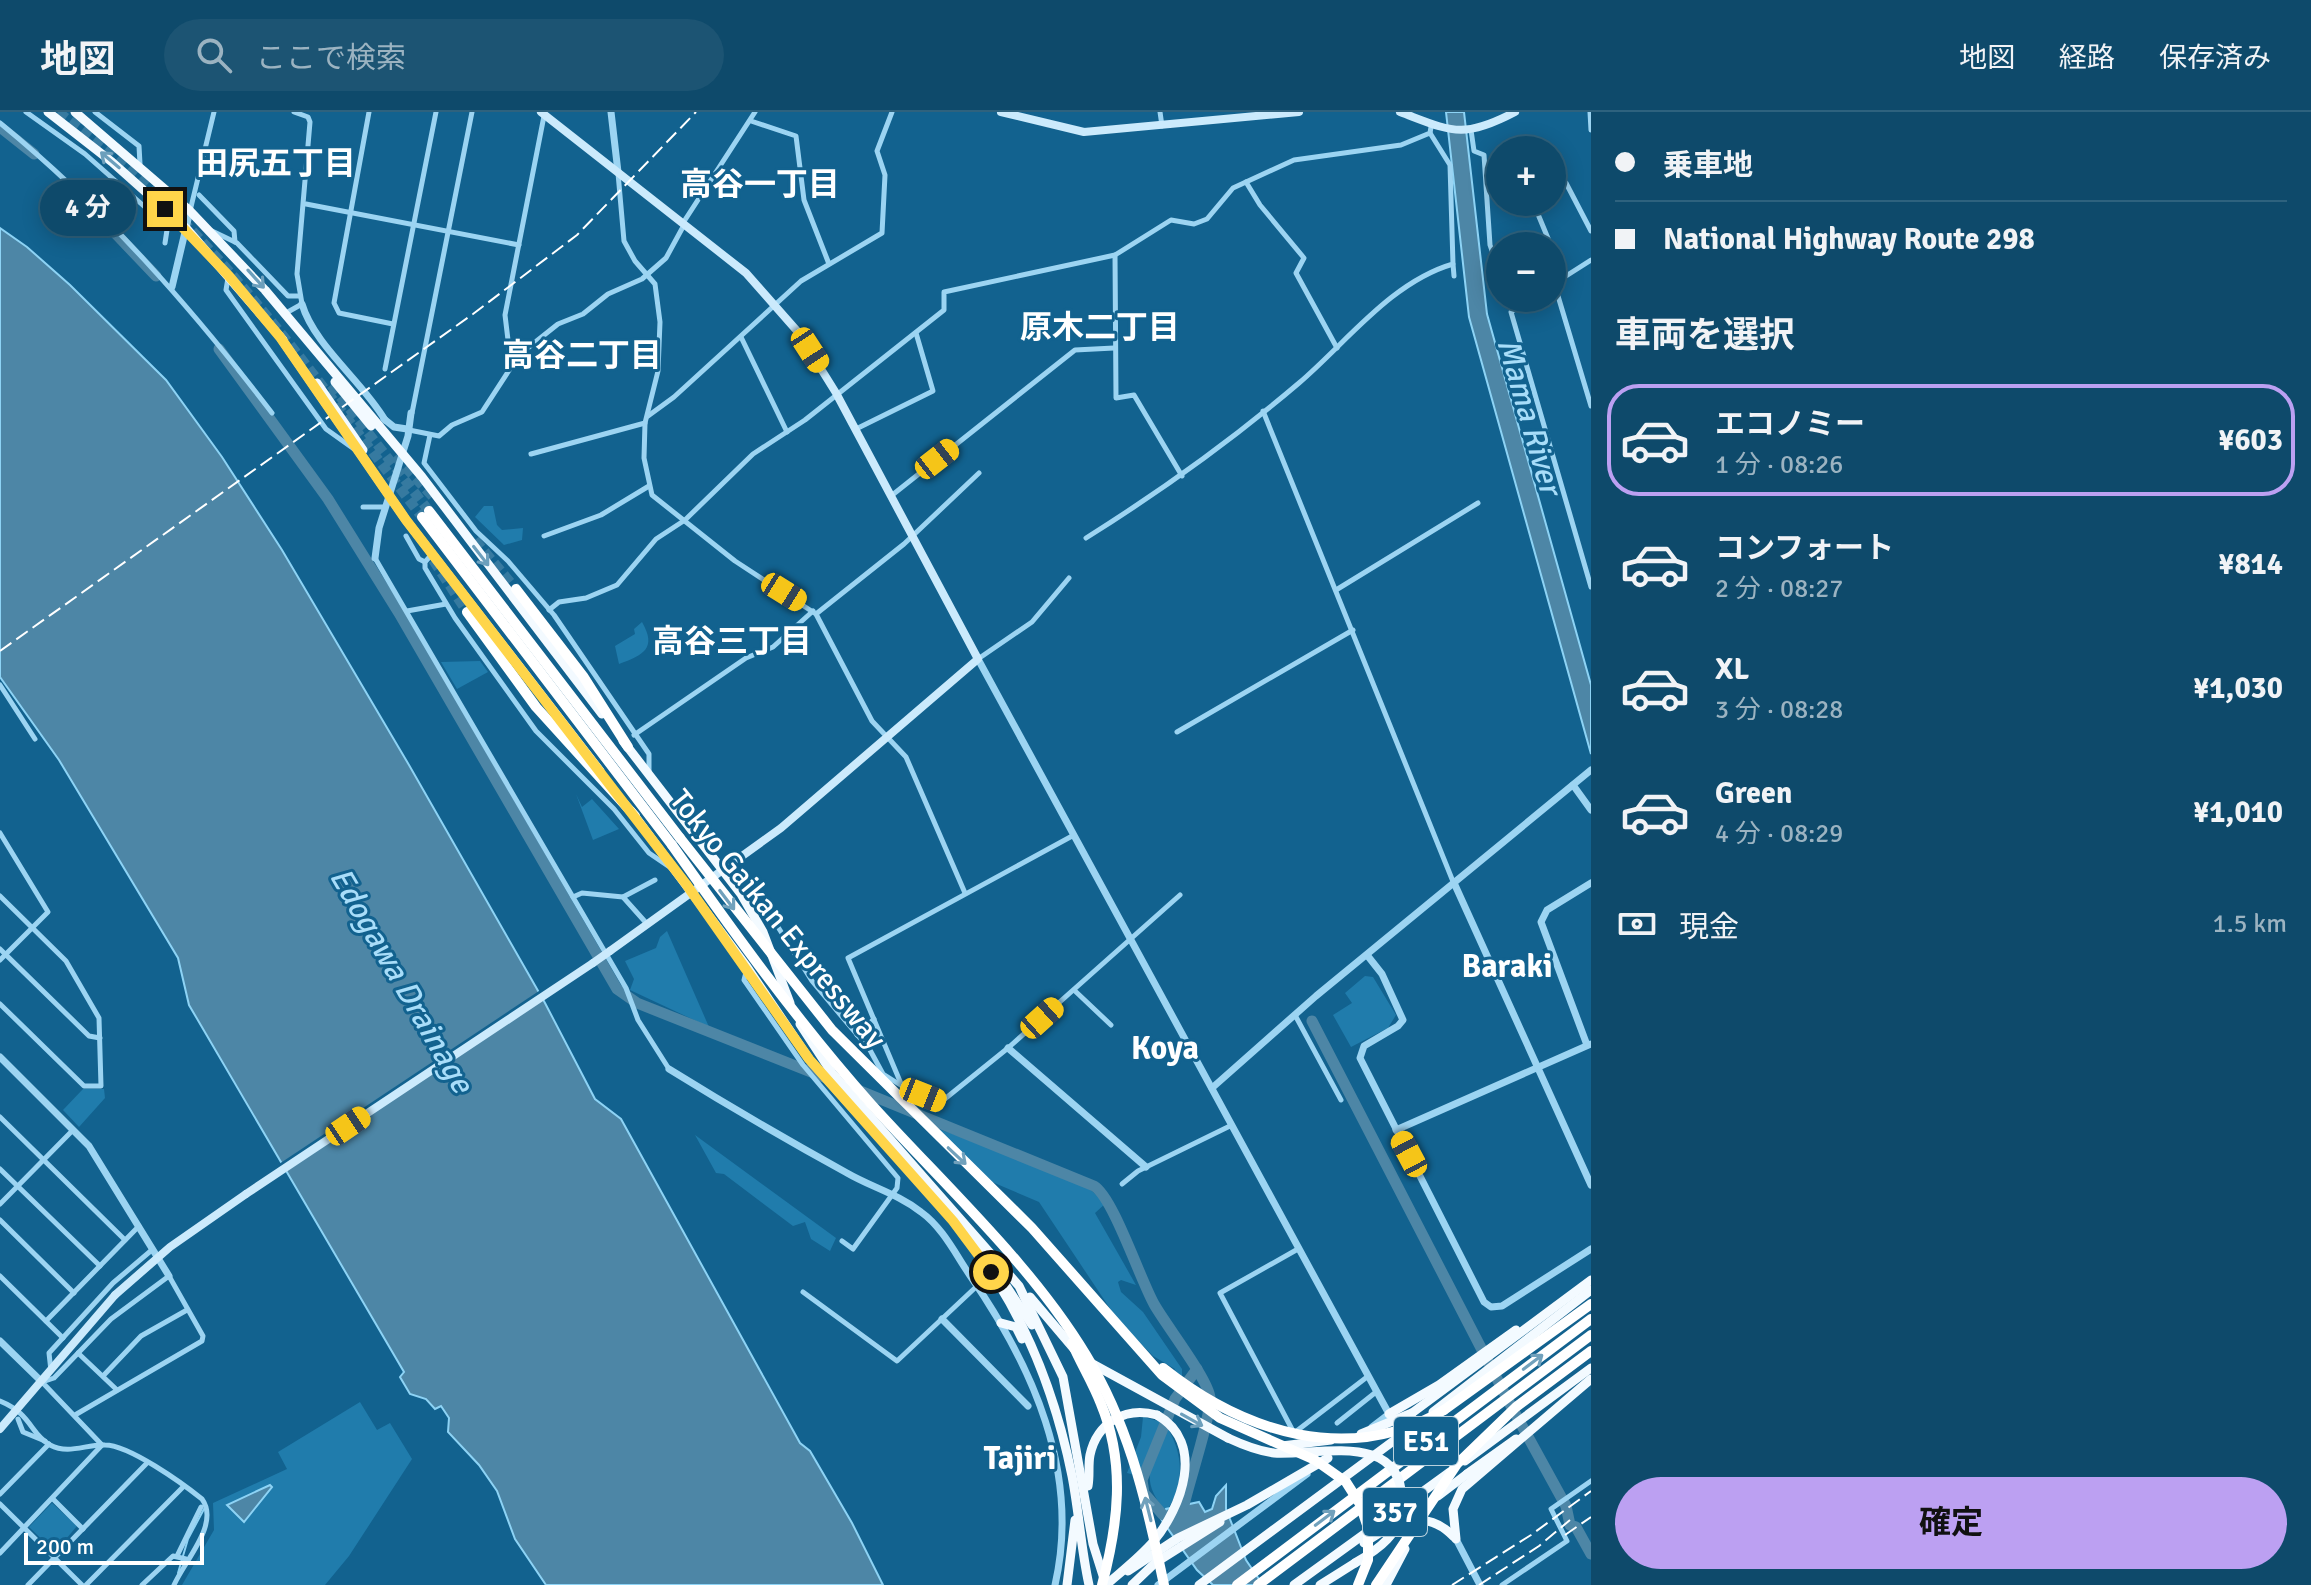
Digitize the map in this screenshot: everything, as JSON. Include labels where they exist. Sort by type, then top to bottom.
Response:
[{"type":"highway","points":[[48,112],[186,228],[280,337],[334,406],[416,531],[676,870],[747,967],[797,1043],[991,1263],[1018,1301],[1064,1388]]},
{"type":"highway","points":[[75,112],[140,164],[211,231],[285,315],[346,397],[422,477],[433,494]]},
{"type":"highway","points":[[280,337],[358,452],[390,493]]},
{"type":"highway","points":[[401,456],[748,903],[797,1020],[816,1051],[1087,1360],[1228,1438],[1275,1453],[1358,1450],[1381,1460],[1394,1475],[1402,1498],[1400,1517],[1394,1532],[1372,1553],[1320,1585]]},
{"type":"highway","name":"Tokyo Gaikan Expressway","points":[[425,514],[676,842],[832,1030],[1032,1228],[1121,1329]]},
{"type":"highway","points":[[516,589],[583,676],[628,747]]},
{"type":"highway","points":[[467,612],[536,707],[635,816]]},
{"type":"highway","name":"Tokyo Gaikan Expressway","points":[[676,842],[814,1040],[988,1233],[1065,1327]]},
{"type":"highway","points":[[953,1221],[1010,1302],[1052,1400],[1072,1477],[1089,1585]]},
{"type":"highway","points":[[1228,1438],[1267,1446],[1319,1442],[1375,1430],[1412,1413],[1591,1280]]},
{"type":"highway","points":[[1019,1286],[1063,1377],[1095,1554],[1106,1585]]},
{"type":"highway","name":"357","points":[[1199,1585],[1255,1545],[1465,1376],[1591,1290]]},
{"type":"highway","points":[[1121,1329],[1169,1373],[1239,1416],[1303,1436],[1356,1440],[1387,1435],[1434,1416],[1591,1304]]},
{"type":"highway","name":"E51","points":[[1237,1585],[1591,1319]]},
{"type":"highway","points":[[1001,1323],[1018,1330],[1052,1400]]},
{"type":"highway","points":[[1065,1327],[1102,1405],[1115,1453],[1117,1506],[1106,1585]]},
{"type":"highway","points":[[1065,1327],[1093,1368],[1130,1448],[1147,1500],[1161,1585]]},
{"type":"highway","points":[[1121,1329],[1162,1375],[1196,1403],[1246,1432],[1315,1460],[1346,1482],[1360,1504],[1368,1528],[1368,1560],[1358,1585]]},
{"type":"highway","name":"E51","points":[[1258,1585],[1591,1335]]},
{"type":"highway","points":[[1376,1585],[1457,1464],[1516,1407],[1591,1351]]},
{"type":"highway","name":"357","points":[[1295,1585],[1591,1368]]},
{"type":"highway","points":[[1389,1414],[1465,1376]]},
{"type":"highway","points":[[1456,1539],[1453,1509],[1458,1495],[1471,1480],[1591,1379]]},
{"type":"highway","points":[[1086,1500],[1089,1460],[1101,1431],[1125,1414],[1157,1415],[1174,1428],[1184,1449],[1180,1494],[1153,1542],[1106,1585]]},
{"type":"highway","points":[[1386,1585],[1432,1503],[1467,1474],[1508,1449]]},
{"type":"highway","points":[[1132,1585],[1155,1563],[1232,1513],[1328,1458]]},
{"type":"highway","points":[[1067,1585],[1075,1531],[1072,1477]]},
{"type":"highway","points":[[1106,1585],[1178,1538],[1232,1513]]},
{"type":"highway","points":[[1295,1585],[1401,1521],[1428,1520],[1456,1539]]},
{"type":"main road","points":[[1001,112],[1084,132],[1251,114],[1299,112]]},
{"type":"main road","points":[[1400,112],[1430,130],[1469,129],[1515,112]]},
{"type":"main road","points":[[0,1429],[115,1295],[198,1226],[693,893],[781,828],[978,659],[836,393],[810,350],[776,306],[746,273],[542,114]]},
{"type":"street","points":[[26,112],[85,154],[166,226],[165,243]]},
{"type":"street","points":[[95,112],[139,146],[140,164]]},
{"type":"street","points":[[172,287],[214,112]]},
{"type":"street","points":[[294,112],[308,117],[310,122],[305,155],[306,204],[297,274],[301,300],[309,322],[385,420],[408,430],[439,436],[452,425],[482,412],[511,365],[558,324],[583,314],[608,294],[647,274],[666,258],[683,224],[755,112]]},
{"type":"street","points":[[369,112],[335,287],[336,309],[393,324]]},
{"type":"street","points":[[385,369],[436,112]]},
{"type":"street","points":[[472,112],[408,430],[385,507],[375,558],[628,992],[633,1008],[669,1069],[850,1175],[893,1194],[933,1223],[977,1286],[1001,1323],[1036,1392],[1055,1460],[1062,1522],[1055,1585]]},
{"type":"street","points":[[611,112],[624,241],[635,261],[655,284],[660,322],[658,371],[646,420],[649,486],[660,503],[744,568],[814,612],[863,707],[887,739],[906,757],[965,893]]},
{"type":"street","points":[[531,454],[646,420],[801,281],[882,233],[885,175],[877,151],[892,112]]},
{"type":"street","points":[[1160,112],[1162,126]]},
{"type":"street","points":[[1590,112],[1591,130]]},
{"type":"street","points":[[511,365],[505,315],[542,114]]},
{"type":"street","points":[[751,121],[796,136],[804,200],[829,264]]},
{"type":"street","points":[[0,123],[87,199],[172,287],[272,413]]},
{"type":"street","points":[[1469,129],[1474,151],[1484,155],[1489,232]]},
{"type":"street","points":[[549,610],[559,602],[586,598],[617,585],[656,539],[685,520],[753,454],[787,432],[944,310],[944,292],[1115,255],[1171,220],[1194,224],[1207,219],[1233,188],[1294,160],[1401,145],[1430,130],[1450,165],[1454,276]]},
{"type":"street","points":[[1246,182],[1260,205],[1304,258],[1296,273],[1337,348]]},
{"type":"street","points":[[1566,183],[1591,231]]},
{"type":"street","points":[[131,194],[144,190]]},
{"type":"street","points":[[199,195],[233,229],[235,242]]},
{"type":"street","points":[[306,204],[519,245]]},
{"type":"street","points":[[211,231],[235,242],[288,296],[301,300]]},
{"type":"street","points":[[1115,255],[1116,398],[1134,395],[1182,476]]},
{"type":"street","points":[[1566,276],[1591,260]]},
{"type":"street","points":[[1086,538],[1182,476],[1409,287],[1453,264]]},
{"type":"street","points":[[229,276],[226,290],[326,429],[358,452]]},
{"type":"street","points":[[285,315],[301,300]]},
{"type":"street","points":[[1511,312],[1591,587]]},
{"type":"street","points":[[1561,312],[1591,406]]},
{"type":"street","points":[[855,430],[933,391],[916,332]]},
{"type":"street","points":[[741,337],[787,432]]},
{"type":"street","points":[[891,496],[1075,350],[1114,348]]},
{"type":"street","points":[[1263,411],[1455,885],[1591,1185]]},
{"type":"street","points":[[430,435],[423,459],[476,531],[508,561],[549,610],[651,757],[649,773]]},
{"type":"street","points":[[634,735],[746,658],[773,647],[912,534],[979,473]]},
{"type":"street","points":[[422,477],[435,476]]},
{"type":"street","points":[[544,536],[601,515],[649,486]]},
{"type":"street","points":[[1336,590],[1478,503]]},
{"type":"street","points":[[363,507],[385,507]]},
{"type":"street","points":[[406,536],[419,559],[425,562]]},
{"type":"street","points":[[433,553],[425,562],[425,568],[446,604],[538,734],[614,809],[649,853],[676,870]]},
{"type":"street","points":[[1069,578],[1032,622],[978,659],[1389,1414],[1161,1585]]},
{"type":"street","points":[[407,611],[446,604]]},
{"type":"street","points":[[1177,732],[1353,630]]},
{"type":"street","points":[[0,685],[35,739]]},
{"type":"street","points":[[1212,1088],[1295,1015],[1591,770]]},
{"type":"street","points":[[1573,785],[1591,810]]},
{"type":"street","points":[[0,833],[48,912],[0,960]]},
{"type":"street","points":[[902,1086],[848,958],[1075,834]]},
{"type":"street","points":[[573,897],[582,893],[623,897],[655,880]]},
{"type":"street","points":[[1396,1130],[1589,1045],[1541,922],[1547,910],[1591,883]]},
{"type":"street","points":[[748,903],[778,927],[812,981],[857,1035],[883,1074],[902,1086],[941,1102],[1008,1048],[1180,895]]},
{"type":"street","points":[[0,896],[66,961],[99,1018],[101,1086],[84,1086],[0,1004]]},
{"type":"street","points":[[623,897],[648,925]]},
{"type":"street","points":[[0,949],[89,1036],[100,1038]]},
{"type":"street","points":[[1367,955],[1380,971],[1403,1015],[1398,1026],[1367,1043],[1360,1054],[1487,1305],[1502,1306],[1591,1249]]},
{"type":"street","points":[[747,967],[744,980],[783,1035],[897,1175],[898,1185],[893,1194],[853,1249],[842,1241]]},
{"type":"street","points":[[1074,990],[1111,1025]]},
{"type":"street","points":[[1295,1015],[1341,1100]]},
{"type":"street","points":[[857,1035],[874,1019]]},
{"type":"street","points":[[1008,1048],[1146,1167]]},
{"type":"street","points":[[0,1057],[73,1129],[106,1170],[203,1336],[202,1341],[75,1415]]},
{"type":"street","points":[[0,1117],[125,1240]]},
{"type":"street","points":[[1122,1184],[1146,1167],[1232,1125]]},
{"type":"street","points":[[0,1204],[73,1129]]},
{"type":"street","points":[[0,1169],[100,1266]]},
{"type":"street","points":[[0,1220],[74,1293]]},
{"type":"street","points":[[46,1321],[139,1226]]},
{"type":"street","points":[[51,1371],[47,1355],[113,1283],[153,1249]]},
{"type":"street","points":[[1298,1249],[1220,1293],[1294,1433],[1367,1377]]},
{"type":"street","points":[[0,1276],[63,1338]]},
{"type":"street","points":[[42,1382],[54,1378],[111,1319],[169,1276]]},
{"type":"street","points":[[803,1292],[897,1361],[977,1286]]},
{"type":"street","points":[[103,1376],[141,1336],[187,1310]]},
{"type":"street","points":[[942,1319],[1028,1406]]},
{"type":"street","points":[[0,1341],[102,1445]]},
{"type":"street","points":[[78,1353],[117,1390]]},
{"type":"street","points":[[1337,1423],[1376,1392]]},
{"type":"street","points":[[0,1401],[19,1409],[47,1443]]},
{"type":"street","points":[[18,1419],[23,1432],[47,1443],[74,1450],[102,1445],[128,1452],[184,1485],[204,1501],[208,1514],[205,1530],[174,1585]]},
{"type":"street","points":[[0,1494],[47,1443]]},
{"type":"street","points":[[0,1553],[102,1445]]},
{"type":"street","points":[[28,1585],[147,1463]]},
{"type":"street","points":[[1502,1585],[1567,1541],[1551,1509],[1591,1481]]},
{"type":"street","points":[[0,1504],[84,1585],[184,1485]]},
{"type":"street","points":[[53,1499],[83,1529]]},
{"type":"street","points":[[177,1556],[201,1507]]},
{"type":"street","points":[[1456,1539],[1480,1585]]},
{"type":"street","points":[[142,1585],[168,1559],[177,1556],[186,1559]]},
{"type":"shaded area","points":[[484,506],[493,506],[497,525],[502,530],[523,528],[522,540],[504,545],[475,517]]},
{"type":"shaded area","points":[[642,622],[648,638],[646,649],[619,664],[615,646],[635,634],[634,629]]},
{"type":"shaded area","points":[[480,661],[488,672],[457,689],[441,662]]},
{"type":"shaded area","points":[[576,794],[582,807],[592,799],[619,829],[593,840]]},
{"type":"shaded area","points":[[667,931],[709,1027],[630,990],[634,979],[625,961],[656,948],[660,937]]},
{"type":"shaded area","points":[[1365,976],[1373,977],[1396,1015],[1388,1028],[1351,1047],[1333,1015],[1352,1003],[1345,993]]},
{"type":"shaded area","points":[[83,1089],[104,1089],[105,1098],[79,1127],[63,1110]]},
{"type":"shaded area","points":[[935,1128],[1004,1151],[1087,1187],[1106,1203],[1095,1213],[1136,1285],[1121,1280],[1118,1282],[1121,1292],[1143,1312],[1182,1369],[1182,1381],[1173,1373],[1175,1369],[1153,1356],[1117,1319],[1039,1202],[985,1179]]},
{"type":"shaded area","points":[[695,1135],[836,1238],[830,1251],[811,1239],[805,1222],[793,1226],[724,1174],[716,1173]]},
{"type":"shaded area","points":[[360,1402],[377,1430],[390,1423],[412,1459],[349,1556],[325,1585],[182,1585],[214,1530],[213,1503],[287,1469],[278,1452]]},
{"type":"shaded area","points":[[1143,1417],[1162,1422],[1138,1476],[1127,1473],[1141,1437]]},
{"type":"shaded area","points":[[1166,1426],[1176,1447],[1180,1469],[1177,1491],[1166,1511],[1152,1489],[1150,1470]]},
{"type":"shaded area","points":[[52,1503],[77,1526],[55,1552],[29,1527]]},
{"type":"water","points":[[1446,112],[1464,112],[1486,312],[1591,685],[1591,754],[1469,317]]},
{"type":"water","name":"Edogawa Drainage","points":[[0,228],[70,285],[166,380],[222,457],[282,550],[409,765],[545,1003],[595,1099],[621,1119],[800,1443],[810,1451],[852,1523],[883,1585],[546,1585],[515,1539],[497,1491],[479,1465],[448,1432],[449,1418],[441,1406],[435,1409],[426,1399],[410,1394],[400,1377],[404,1372],[189,1005],[178,958],[59,760],[0,677]]},
{"type":"water","points":[[270,1485],[272,1487],[244,1522],[227,1505]]},
{"type":"water","points":[[1226,1485],[1226,1509],[1246,1560],[1263,1585],[1213,1585],[1197,1570],[1161,1519],[1166,1509],[1199,1502],[1205,1512],[1212,1509],[1216,1496]]},
{"type":"pier","points":[[542,989],[546,997],[284,1173],[279,1164]]},
{"type":"waterway","points":[[0,127],[34,154]]},
{"type":"waterway","points":[[96,213],[156,276]]},
{"type":"waterway","points":[[219,349],[328,499],[399,613],[617,989],[637,1003],[831,1080]]},
{"type":"waterway","points":[[1312,1021],[1566,1506],[1570,1525],[1576,1527],[1591,1554]]},
{"type":"waterway","points":[[858,1090],[1094,1186],[1101,1193],[1118,1222],[1154,1304],[1208,1390],[1210,1398],[1204,1434],[1184,1505]]},
{"type":"waterway","points":[[1163,1515],[1144,1493],[1142,1480],[1175,1399],[1197,1369]]},
{"type":"waterway","points":[[178,1573],[188,1539],[204,1509]]},
{"type":"tunnel","points":[[58,112],[113,155],[210,250],[297,353],[422,517]]},
{"type":"tunnel","points":[[331,385],[429,511]]},
{"type":"tunnel","points":[[395,456],[433,497]]},
{"type":"tunnel","points":[[475,540],[516,589]]},
{"type":"tunnel","points":[[433,560],[467,612]]},
{"type":"railway","points":[[0,651],[473,314],[577,235],[696,112]]},
{"type":"railway","points":[[1452,1585],[1531,1535],[1591,1491]]},
{"type":"railway","points":[[1565,1535],[1591,1517]]},
{"type":"railway","points":[[1479,1585],[1539,1546],[1570,1520]]},
{"type":"district","name":"田尻五丁目","points":[[276,163]]},
{"type":"district","name":"高谷一丁目","points":[[760,184]]},
{"type":"district","name":"原木二丁目","points":[[1100,327]]},
{"type":"district","name":"高谷二丁目","points":[[582,355]]},
{"type":"district","name":"高谷三丁目","points":[[732,641]]},
{"type":"district","name":"Baraki","points":[[1507,966]]},
{"type":"district","name":"Koya","points":[[1165,1048]]},
{"type":"district","name":"Tajiri","points":[[1020,1458]]},
{"type":"route","points":[[165,209],[186,228],[280,337],[406,520],[686,884],[809,1059],[953,1221],[991,1272]]},
{"type":"water label","name":"Mama River","points":[[1530,416]]}]
